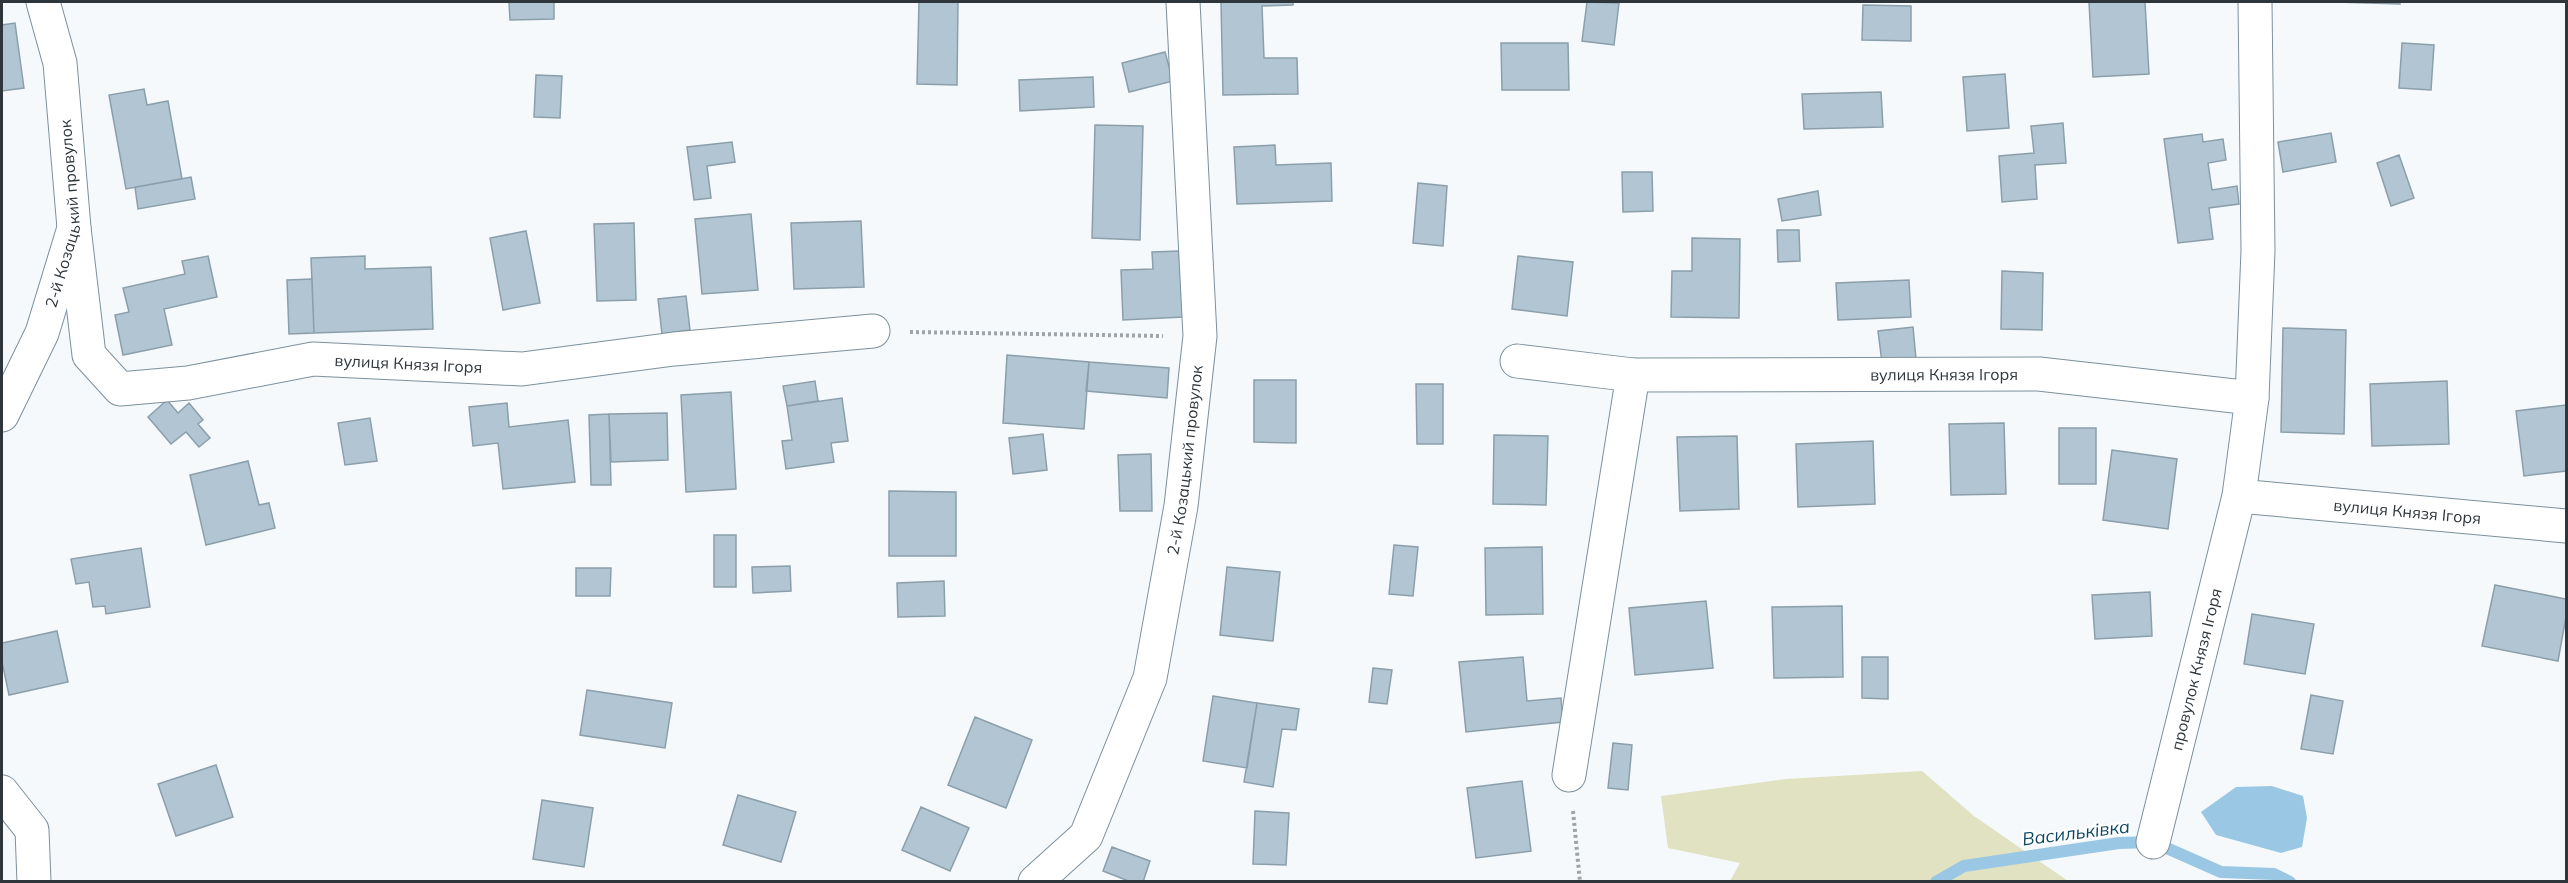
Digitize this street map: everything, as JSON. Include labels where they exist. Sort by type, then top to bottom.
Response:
[{"type":"street","name":"2-й Козацький провулок","points":[[2,415],[42,333],[74,228],[60,63],[43,2]]},
{"type":"street","name":"2-й Козацький провулок","points":[[1035,882],[1086,836],[1150,678],[1181,506],[1200,336],[1183,2]]},
{"type":"street","points":[[2239,496],[2252,398],[2258,251],[2254,2]]},
{"type":"street","name":"вулиця Князя Ігоря","points":[[74,228],[89,355],[120,389],[188,383],[313,359],[522,369],[675,349],[873,331]]},
{"type":"street","name":"вулиця Князя Ігоря","points":[[1517,361],[1633,375],[2039,374],[2252,398]]},
{"type":"street","points":[[1569,775],[1633,375]]},
{"type":"street","name":"вулиця Князя Ігоря","points":[[2239,496],[2566,526]]},
{"type":"street","name":"провулок Князя Ігоря","points":[[2153,842],[2239,496]]},
{"type":"street","points":[[2,792],[32,830],[34,882]]},
{"type":"path","points":[[873,331],[1065,336],[1200,336]]},
{"type":"path","points":[[1569,775],[1580,882]]},
{"type":"green space","points":[[1922,771],[1974,816],[2068,881],[1730,881],[1740,863],[1668,848],[1661,796],[1786,779]]},
{"type":"water","points":[[2272,786],[2303,796],[2307,818],[2302,847],[2281,853],[2216,835],[2201,812],[2236,787]]},
{"type":"building","points":[[509,2],[554,2],[554,19],[510,20]]},
{"type":"building","points":[[919,2],[958,2],[957,85],[917,84]]},
{"type":"building","points":[[1221,2],[1293,2],[1293,5],[1262,6],[1264,58],[1297,58],[1298,94],[1223,95]]},
{"type":"building","points":[[1587,2],[1619,3],[1614,45],[1582,41]]},
{"type":"building","points":[[2089,2],[2145,2],[2149,74],[2093,77]]},
{"type":"building","points":[[2335,2],[2400,2],[2400,4]]},
{"type":"building","points":[[1863,5],[1911,6],[1911,41],[1862,40]]},
{"type":"building","points":[[15,23],[24,88],[2,91],[2,25]]},
{"type":"building","points":[[1501,43],[1568,43],[1569,90],[1502,90]]},
{"type":"building","points":[[2402,43],[2434,45],[2431,90],[2399,88]]},
{"type":"building","points":[[1165,52],[1173,81],[1129,92],[1122,63]]},
{"type":"building","points":[[2005,74],[2009,128],[1967,131],[1963,77]]},
{"type":"building","points":[[536,75],[562,76],[560,118],[534,117]]},
{"type":"building","points":[[1093,77],[1094,107],[1020,111],[1019,80]]},
{"type":"building","points":[[144,89],[147,105],[168,101],[182,179],[126,189],[109,95]]},
{"type":"building","points":[[1881,92],[1883,127],[1804,129],[1802,94]]},
{"type":"building","points":[[2063,123],[2066,163],[2035,165],[2037,199],[2002,202],[1999,156],[2034,153],[2031,126]]},
{"type":"building","points":[[1095,125],[1143,126],[1140,240],[1092,238]]},
{"type":"building","points":[[2331,133],[2336,162],[2283,172],[2278,142]]},
{"type":"building","points":[[2202,134],[2203,142],[2223,139],[2226,160],[2208,163],[2212,190],[2237,186],[2239,204],[2209,208],[2213,239],[2178,243],[2164,139]]},
{"type":"building","points":[[732,142],[735,162],[707,166],[711,198],[694,200],[687,147]]},
{"type":"building","points":[[1275,145],[1276,165],[1331,163],[1332,201],[1237,204],[1234,147]]},
{"type":"building","points":[[2399,155],[2414,198],[2391,206],[2377,163]]},
{"type":"building","points":[[1622,172],[1652,172],[1653,211],[1623,212]]},
{"type":"building","points":[[191,177],[195,199],[138,209],[135,187]]},
{"type":"building","points":[[1418,183],[1447,186],[1443,246],[1413,243]]},
{"type":"building","points":[[1818,191],[1821,215],[1782,221],[1778,199]]},
{"type":"building","points":[[751,214],[758,290],[702,294],[695,219]]},
{"type":"building","points":[[861,221],[864,287],[794,289],[791,223]]},
{"type":"building","points":[[634,223],[636,300],[597,301],[594,224]]},
{"type":"building","points":[[1777,230],[1799,230],[1800,261],[1778,262]]},
{"type":"building","points":[[526,231],[540,303],[503,310],[490,238]]},
{"type":"building","points":[[1692,238],[1740,239],[1739,318],[1671,317],[1672,271],[1692,271]]},
{"type":"building","points":[[1179,251],[1183,317],[1123,320],[1121,270],[1153,269],[1152,252]]},
{"type":"building","points":[[208,256],[217,297],[164,309],[172,345],[123,355],[115,315],[129,312],[123,288],[185,274],[182,261]]},
{"type":"building","points":[[365,256],[365,269],[431,267],[433,329],[314,333],[311,258]]},
{"type":"building","points":[[1518,256],[1573,262],[1567,316],[1512,309]]},
{"type":"building","points":[[2002,271],[2043,273],[2042,330],[2001,329]]},
{"type":"building","points":[[312,279],[314,333],[289,334],[287,280]]},
{"type":"building","points":[[1909,280],[1911,317],[1838,320],[1836,283]]},
{"type":"building","points":[[686,296],[690,330],[662,334],[658,299]]},
{"type":"building","points":[[1913,327],[1916,359],[1882,363],[1878,331]]},
{"type":"building","points":[[2283,328],[2346,330],[2344,434],[2281,432]]},
{"type":"building","points":[[1007,355],[1089,362],[1084,429],[1003,423]]},
{"type":"building","points":[[1089,362],[1169,368],[1167,398],[1086,391]]},
{"type":"building","points":[[1254,380],[1296,380],[1296,443],[1254,442]]},
{"type":"building","points":[[815,381],[818,401],[787,406],[783,386]]},
{"type":"building","points":[[2447,381],[2449,444],[2372,446],[2370,384]]},
{"type":"building","points":[[1416,384],[1443,384],[1443,444],[1417,444]]},
{"type":"building","points":[[731,392],[736,489],[686,492],[681,395]]},
{"type":"building","points":[[842,398],[848,441],[831,443],[834,462],[786,469],[782,441],[792,440],[787,406]]},
{"type":"building","points":[[167,400],[178,413],[189,403],[203,420],[198,424],[210,438],[199,447],[186,432],[171,444],[148,417]]},
{"type":"building","points":[[507,403],[509,427],[568,420],[575,482],[503,489],[498,443],[473,446],[469,407]]},
{"type":"building","points":[[2566,405],[2566,471],[2524,476],[2516,411]]},
{"type":"building","points":[[667,413],[668,460],[611,462],[609,414]]},
{"type":"building","points":[[609,414],[611,485],[591,485],[589,415]]},
{"type":"building","points":[[370,418],[377,461],[345,465],[338,423]]},
{"type":"building","points":[[2004,423],[2006,494],[1951,495],[1949,424]]},
{"type":"building","points":[[2059,428],[2096,428],[2096,484],[2059,484]]},
{"type":"building","points":[[1043,434],[1047,470],[1013,474],[1009,438]]},
{"type":"building","points":[[1494,435],[1548,436],[1546,505],[1493,504]]},
{"type":"building","points":[[1737,436],[1739,509],[1680,511],[1677,437]]},
{"type":"building","points":[[1873,441],[1875,504],[1798,507],[1796,444]]},
{"type":"building","points":[[2112,450],[2177,459],[2168,529],[2103,520]]},
{"type":"building","points":[[1151,454],[1152,511],[1120,511],[1118,455]]},
{"type":"building","points":[[248,461],[259,505],[269,503],[275,528],[206,545],[190,475]]},
{"type":"building","points":[[889,491],[956,492],[956,556],[889,556]]},
{"type":"building","points":[[714,535],[736,535],[736,587],[714,587]]},
{"type":"building","points":[[1394,545],[1418,547],[1413,596],[1389,594]]},
{"type":"building","points":[[1542,547],[1543,614],[1486,615],[1485,548]]},
{"type":"building","points":[[141,548],[150,607],[106,614],[105,606],[93,607],[89,582],[76,584],[71,559]]},
{"type":"building","points":[[790,566],[791,591],[753,593],[752,567]]},
{"type":"building","points":[[1227,567],[1280,572],[1273,641],[1220,635]]},
{"type":"building","points":[[576,568],[611,568],[610,596],[576,596]]},
{"type":"building","points":[[944,581],[945,616],[898,617],[897,583]]},
{"type":"building","points":[[2495,585],[2566,599],[2566,617],[2558,661],[2482,646]]},
{"type":"building","points":[[2150,592],[2152,636],[2095,639],[2092,595]]},
{"type":"building","points":[[1706,601],[1713,668],[1635,675],[1629,608]]},
{"type":"building","points":[[1842,606],[1843,677],[1774,678],[1772,607]]},
{"type":"building","points":[[2252,614],[2314,624],[2305,674],[2244,664]]},
{"type":"building","points":[[57,631],[68,682],[9,695],[2,662],[2,643]]},
{"type":"building","points":[[1523,657],[1527,701],[1561,698],[1563,722],[1466,732],[1459,662]]},
{"type":"building","points":[[1862,657],[1888,657],[1888,699],[1862,698]]},
{"type":"building","points":[[1373,668],[1392,670],[1387,704],[1369,702]]},
{"type":"building","points":[[587,690],[672,703],[665,748],[580,735]]},
{"type":"building","points":[[2311,695],[2343,701],[2333,754],[2301,749]]},
{"type":"building","points":[[1213,696],[1257,703],[1247,768],[1203,761]]},
{"type":"building","points":[[1257,703],[1299,709],[1296,730],[1282,729],[1273,787],[1244,782]]},
{"type":"building","points":[[975,717],[1032,740],[1006,808],[948,785]]},
{"type":"building","points":[[1613,743],[1632,745],[1628,790],[1608,788]]},
{"type":"building","points":[[216,765],[233,817],[176,836],[158,784]]},
{"type":"building","points":[[1522,781],[1531,851],[1476,858],[1467,788]]},
{"type":"building","points":[[738,795],[796,812],[781,862],[723,845]]},
{"type":"building","points":[[542,800],[593,808],[584,867],[533,859]]},
{"type":"building","points":[[921,807],[969,828],[950,871],[902,850]]},
{"type":"building","points":[[1255,811],[1289,813],[1286,865],[1253,864]]},
{"type":"building","points":[[1112,847],[1150,861],[1143,882],[1131,882],[1103,871]]},
{"type":"waterway","name":"Васильківка","points":[[1936,882],[1964,866],[2119,843],[2153,842],[2221,872],[2274,874],[2290,882]]}]
